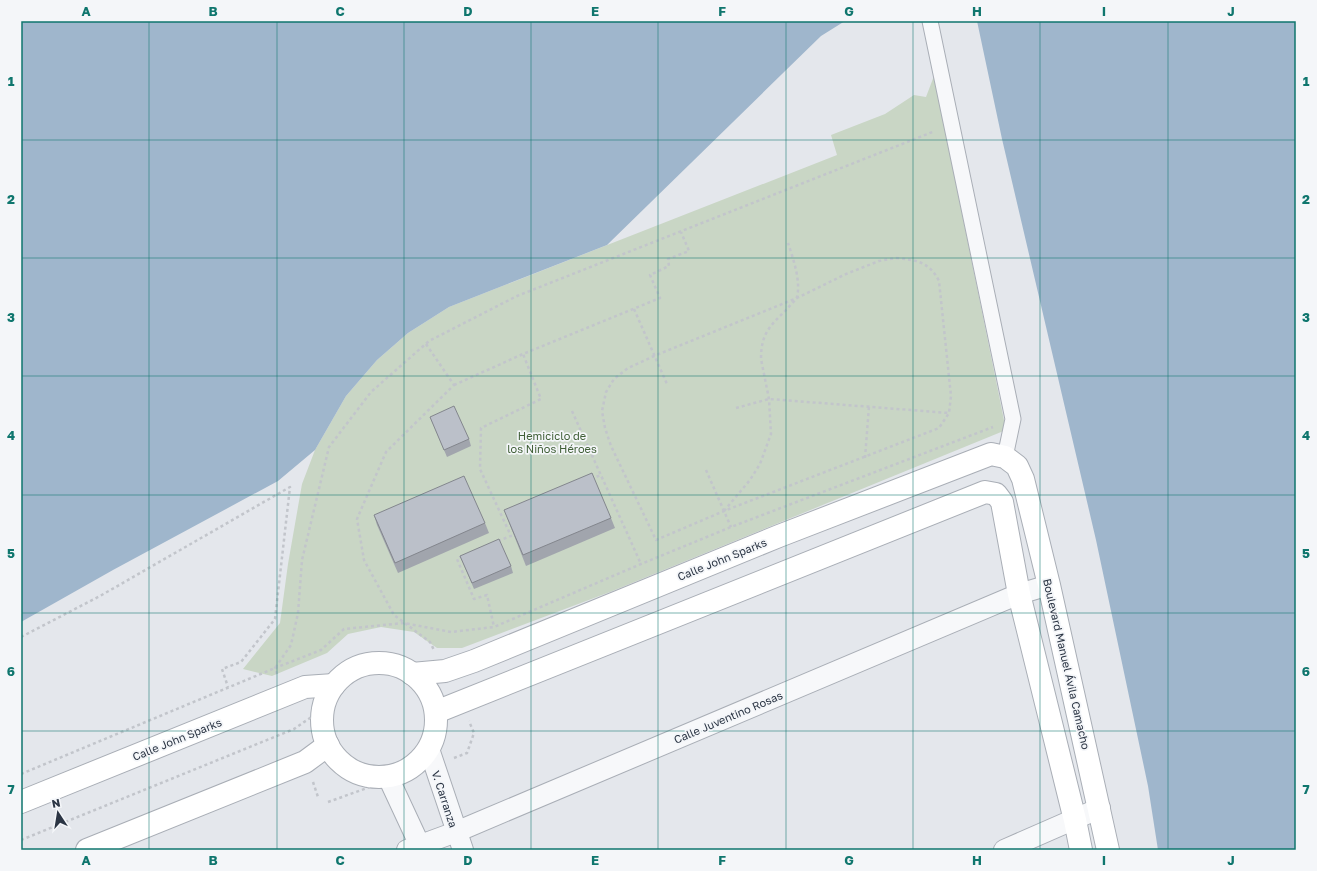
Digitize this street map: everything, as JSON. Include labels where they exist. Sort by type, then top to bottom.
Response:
[{"type":"main road","name":"Calle John Sparks","points":[[412,674],[445,671],[474,661],[779,536],[954,468],[991,454],[1005,457]]},
{"type":"main road","name":"Boulevard Manuel Ávila Camacho","points":[[1005,457],[1017,466],[1023,479],[1049,585],[1100,808],[1108,850]]},
{"type":"main road","points":[[436,712],[984,492],[996,494],[1002,502],[1019,594],[1075,820],[1081,850]]},
{"type":"main road","points":[[371,664],[386,664],[400,668],[412,674],[424,685],[436,712],[436,724],[431,757],[418,762],[389,778],[370,776],[353,771],[338,760],[328,745],[323,733],[323,709],[334,686],[345,675],[357,668],[371,664]]},
{"type":"main road","name":"Calle John Sparks","points":[[21,802],[304,687],[334,686]]},
{"type":"main road","points":[[87,850],[305,762],[328,745]]},
{"type":"street","points":[[930,21],[1013,419],[1005,457]]},
{"type":"street","name":"Calle Juventino Rosas","points":[[417,848],[459,841],[1019,594],[1049,585]]},
{"type":"street","name":"V. Carranza","points":[[431,757],[459,841]]},
{"type":"street","points":[[389,778],[417,848]]},
{"type":"street","points":[[1004,850],[1100,808]]},
{"type":"path","points":[[275,668],[291,645],[298,613],[302,560],[329,447],[371,392],[426,344],[517,296],[951,124]]},
{"type":"path","points":[[445,671],[430,642],[394,615],[364,560],[357,519],[386,452],[454,386],[523,354],[660,298],[650,275],[669,266],[668,259],[689,250],[681,232]]},
{"type":"path","points":[[724,512],[750,480],[760,464],[771,434],[769,399],[761,359],[764,338],[768,329],[797,298],[798,283],[788,243]]},
{"type":"path","points":[[896,258],[913,260],[921,262],[929,267],[936,274],[939,281],[951,396],[949,413],[938,428],[656,540],[611,446],[605,428],[602,411],[606,392],[614,379],[628,368],[797,298],[846,274],[879,261],[896,258]]},
{"type":"path","points":[[634,309],[667,384]]},
{"type":"path","points":[[426,344],[454,386]]},
{"type":"path","points":[[497,542],[511,536],[480,469],[480,428],[541,399],[523,354]]},
{"type":"path","points":[[736,408],[769,399],[949,413]]},
{"type":"path","points":[[865,458],[869,406]]},
{"type":"path","points":[[572,411],[640,564]]},
{"type":"path","points":[[21,774],[228,687],[321,650],[344,629],[404,623],[451,632],[494,627],[640,564],[731,527],[1013,419]]},
{"type":"path","points":[[706,470],[731,527]]},
{"type":"path","points":[[587,481],[601,475]]},
{"type":"path","points":[[21,637],[100,596],[290,487],[275,619],[241,662],[222,668],[228,687]]},
{"type":"path","points":[[464,556],[457,559],[474,599],[487,595],[494,627]]},
{"type":"path","points":[[431,757],[467,753],[474,733],[460,702]]},
{"type":"path","points":[[21,840],[294,729],[323,709]]},
{"type":"path","points":[[328,802],[389,778]]},
{"type":"green space","name":"Hemiciclo de los Niños Héroes","points":[[934,76],[1006,430],[610,592],[462,648],[437,648],[414,632],[381,627],[348,634],[327,653],[272,676],[243,669],[280,623],[288,564],[302,484],[315,450],[346,396],[377,360],[408,333],[449,307],[837,155],[831,135],[885,114],[914,95],[926,97]]},
{"type":"water","points":[[21,21],[845,21],[821,36],[607,245],[449,307],[408,333],[377,360],[346,396],[315,450],[278,481],[113,570],[21,622]]},
{"type":"water","points":[[977,21],[1296,21],[1296,850],[1158,850],[1148,786],[1096,540],[1002,139]]},
{"type":"building","points":[[454,406],[469,439],[444,450],[430,417]]},
{"type":"building","points":[[592,473],[611,518],[523,555],[504,510]]},
{"type":"building","points":[[464,476],[485,523],[395,563],[374,515]]},
{"type":"building","points":[[499,539],[511,566],[472,583],[460,556]]}]
